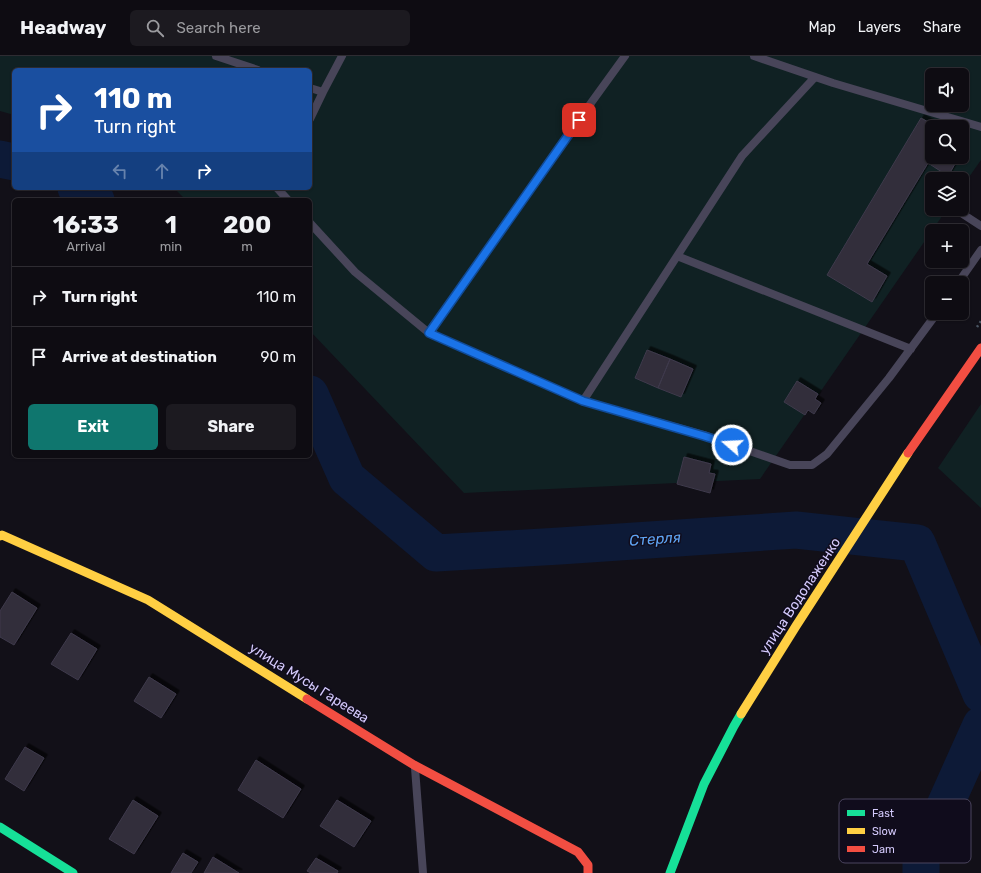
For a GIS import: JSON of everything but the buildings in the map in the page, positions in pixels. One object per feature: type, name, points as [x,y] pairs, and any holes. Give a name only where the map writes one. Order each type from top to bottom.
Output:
[{"type":"street","name":"улица Водолаженко","points":[[670,873],[708,777],[734,726],[796,626],[919,437],[981,348]]},
{"type":"street","name":"улица Мусы Гареева","points":[[0,536],[2,535],[148,600],[414,765],[578,852],[588,865],[588,873]]},
{"type":"street","points":[[0,827],[73,873]]},
{"type":"lane","points":[[216,56],[252,68]]},
{"type":"lane","points":[[312,114],[342,56]]},
{"type":"lane","points":[[429,333],[625,56]]},
{"type":"lane","points":[[754,56],[815,77],[981,127]]},
{"type":"lane","points":[[583,401],[742,156],[815,77]]},
{"type":"lane","points":[[312,89],[323,92]]},
{"type":"lane","points":[[279,190],[286,198]]},
{"type":"lane","points":[[966,216],[981,226]]},
{"type":"lane","points":[[312,225],[356,272],[429,333],[583,401],[704,436],[790,465],[812,465],[827,454],[890,378],[932,320]]},
{"type":"lane","points":[[963,276],[981,250]]},
{"type":"lane","points":[[677,256],[911,349]]},
{"type":"lane","points":[[414,765],[423,873]]},
{"type":"shaded area","points":[[0,56],[981,56],[981,160],[969,177],[969,172],[925,172],[925,216],[942,216],[937,224],[925,224],[925,241],[760,479],[464,493],[312,333],[312,198],[184,198],[176,190],[312,190],[312,68],[12,68],[12,114],[0,111]]},
{"type":"shaded area","points":[[981,404],[981,508],[938,468]]},
{"type":"waterway","name":"Стерля","points":[[0,159],[12,162]]},
{"type":"waterway","name":"Стерля","points":[[79,190],[93,198]]},
{"type":"waterway","name":"Стерля","points":[[312,399],[347,478],[436,553],[796,530],[917,543],[981,694]]},
{"type":"waterway","name":"Стерля","points":[[948,799],[981,725]]},
{"type":"waterway","name":"Стерля","points":[[921,863],[921,873]]},
{"type":"traffic: fast","points":[[670,873],[704,784],[741,714]]},
{"type":"traffic: fast","points":[[0,827],[73,873]]},
{"type":"traffic: slow","points":[[741,714],[908,453]]},
{"type":"traffic: slow","points":[[0,536],[2,535],[148,600],[307,699]]},
{"type":"traffic: jam","points":[[908,453],[981,348]]},
{"type":"traffic: jam","points":[[307,699],[414,765],[578,852],[588,865],[588,873]]},
{"type":"route","points":[[579,120],[429,333],[583,401],[732,445]]}]
